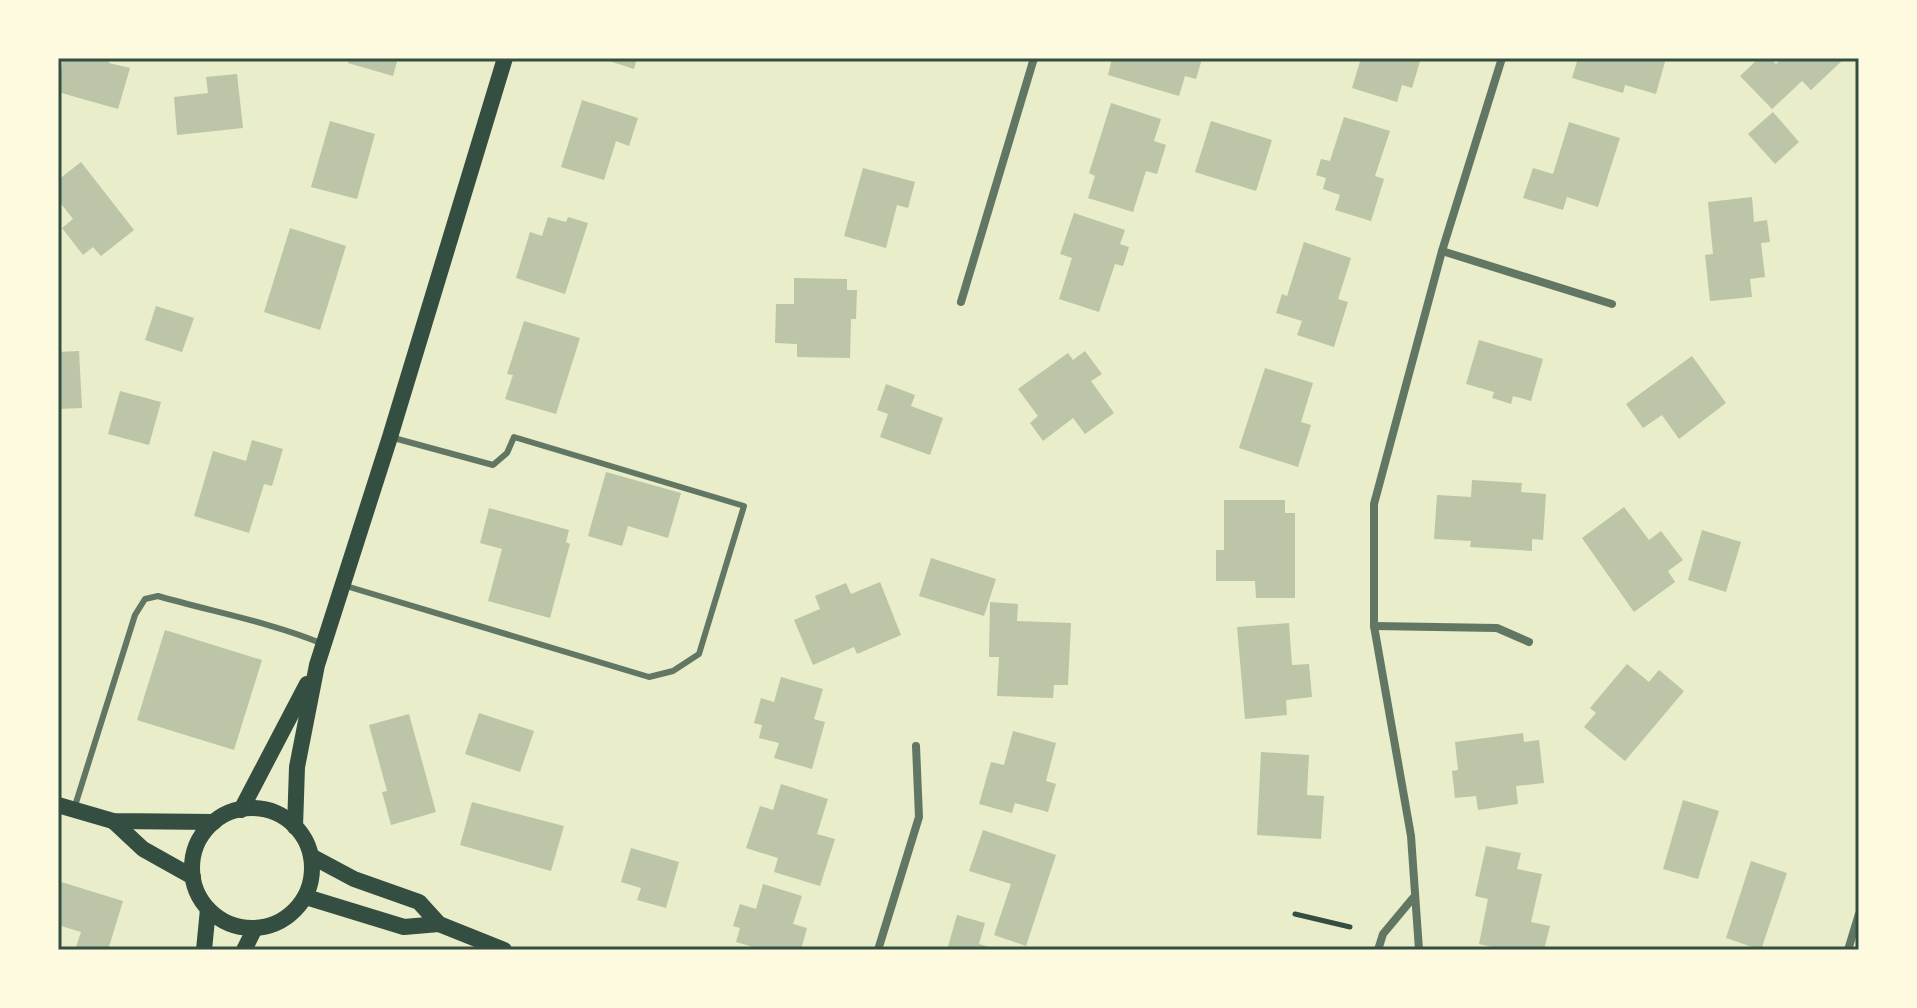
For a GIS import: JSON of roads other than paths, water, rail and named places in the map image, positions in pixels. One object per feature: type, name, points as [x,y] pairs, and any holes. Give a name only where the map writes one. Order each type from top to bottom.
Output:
[{"type":"main road","points":[[295,827],[297,767],[317,665],[505,58]]},
{"type":"main road","points":[[241,810],[317,665]]},
{"type":"main road","points":[[66,807],[113,821],[214,822],[241,810],[271,812],[295,827],[311,856],[312,873],[306,897],[287,917],[255,928],[229,924],[208,909],[193,877],[196,847],[214,822]]},
{"type":"main road","points":[[113,821],[143,849],[193,877]]},
{"type":"main road","points":[[311,856],[354,879],[419,902],[439,924],[504,950]]},
{"type":"main road","points":[[306,897],[404,927],[439,924]]},
{"type":"main road","points":[[204,950],[208,909]]},
{"type":"main road","points":[[244,950],[255,928]]},
{"type":"street","points":[[961,302],[1034,58]]},
{"type":"street","points":[[1419,950],[1421,943],[1413,898],[1411,836],[1374,626],[1374,504],[1442,251],[1502,58]]},
{"type":"street","points":[[1442,251],[1612,304]]},
{"type":"street","points":[[1374,626],[1497,628],[1529,642]]},
{"type":"street","points":[[878,950],[919,817],[916,746]]},
{"type":"street","points":[[1378,950],[1383,934],[1413,898]]},
{"type":"street","points":[[1848,950],[1859,914]]},
{"type":"lane","points":[[343,585],[649,677],[673,671],[699,654],[744,506],[514,437],[507,453],[493,465],[390,437]]},
{"type":"lane","points":[[66,807],[135,615],[145,599],[158,596],[238,619],[279,626],[323,644]]}]
